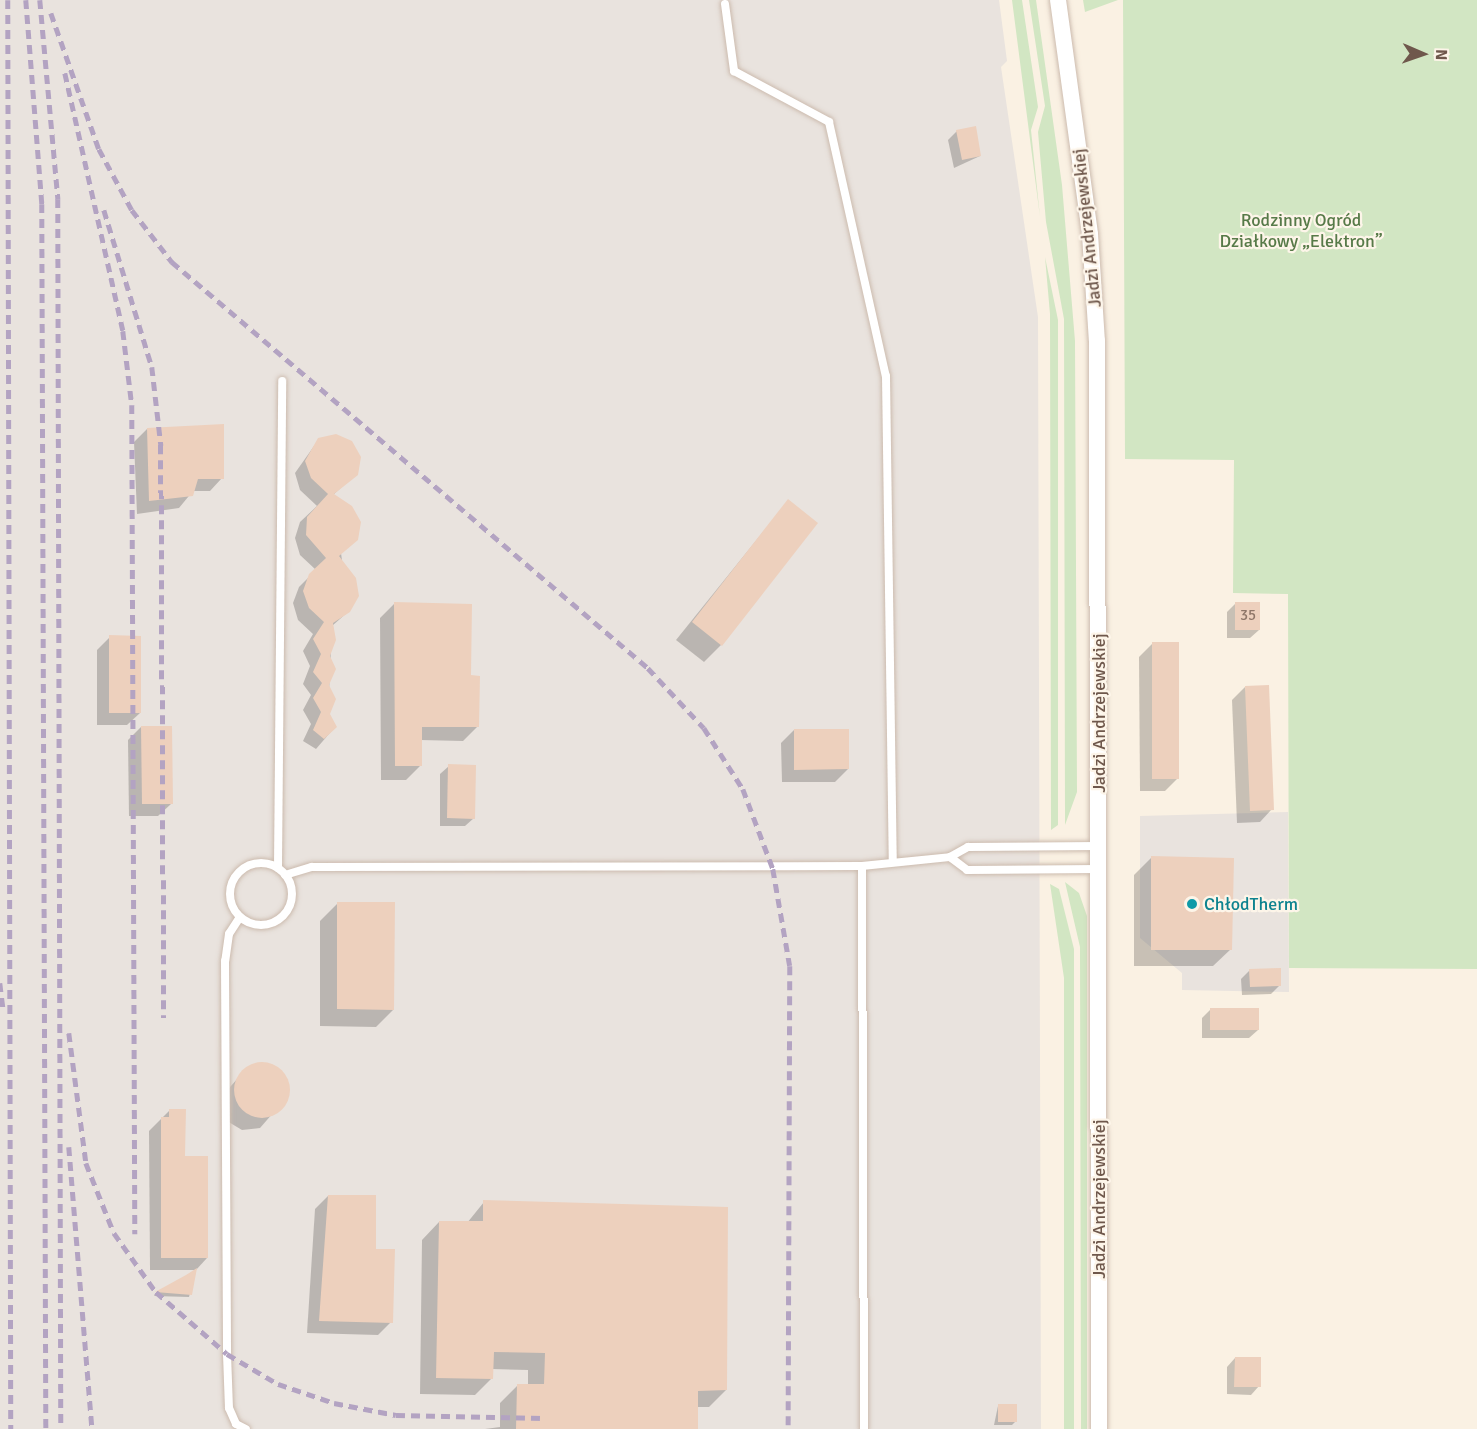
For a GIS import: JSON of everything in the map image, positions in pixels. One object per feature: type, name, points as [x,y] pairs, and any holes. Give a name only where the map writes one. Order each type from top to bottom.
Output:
[{"type":"street","name":"Jadzi Andrzejewskiej","points":[[1058,0],[1096,319],[1099,1429]]},
{"type":"lane","points":[[725,4],[734,71],[829,122],[886,376],[893,861]]},
{"type":"lane","points":[[278,868],[282,381]]},
{"type":"lane","points":[[285,875],[312,867],[862,866],[893,861],[950,857],[968,847],[1099,846]]},
{"type":"lane","points":[[950,857],[967,870],[1099,869]]},
{"type":"lane","points":[[258,863],[278,868],[285,875],[292,894],[285,914],[268,925],[240,917],[230,889],[240,871],[258,863]]},
{"type":"lane","points":[[862,866],[864,1429]]},
{"type":"lane","points":[[240,917],[229,933],[225,961],[227,1354],[229,1408],[233,1427],[246,1429]]},
{"type":"shaded area","points":[[0,0],[999,0],[1007,61],[1001,67],[1038,317],[1041,1429],[0,1429]]},
{"type":"shaded area","points":[[1288,812],[1289,992],[1182,990],[1182,973],[1140,938],[1140,816]]},
{"type":"green space","points":[[1012,0],[1022,0],[1038,107],[1031,130],[1040,217]]},
{"type":"green space","points":[[1029,0],[1036,0],[1062,185],[1075,341],[1077,792],[1065,825],[1064,319],[1046,222],[1038,132],[1045,106]]},
{"type":"green space","points":[[1083,0],[1118,0],[1085,12]]},
{"type":"green space","name":"Rodzinny Ogród Działkowy „Elektron”","points":[[1123,0],[1477,0],[1477,969],[1289,968],[1288,594],[1233,593],[1234,460],[1125,459]]},
{"type":"green space","points":[[1045,257],[1058,320],[1058,825],[1051,830],[1050,314]]},
{"type":"green space","points":[[1065,882],[1079,893],[1087,916],[1087,1429],[1081,1429],[1080,947]]},
{"type":"green space","points":[[1050,884],[1059,889],[1074,949],[1074,1429],[1064,1429],[1064,978]]},
{"type":"building","points":[[976,126],[981,156],[962,160],[956,130]]},
{"type":"building","points":[[224,424],[224,479],[198,479],[193,496],[149,501],[147,428]]},
{"type":"building","points":[[336,434],[352,441],[361,457],[358,475],[334,494],[352,506],[361,522],[358,540],[339,556],[356,578],[359,596],[350,612],[333,623],[336,640],[330,656],[336,669],[329,685],[336,699],[330,714],[337,727],[324,739],[313,730],[321,712],[313,698],[322,683],[313,672],[321,654],[313,639],[324,622],[309,608],[303,591],[309,574],[326,558],[306,535],[307,517],[328,494],[311,478],[305,461],[318,438]]},
{"type":"building","points":[[788,499],[818,523],[722,646],[692,622]]},
{"type":"building","points":[[394,602],[472,604],[471,675],[480,676],[479,727],[422,727],[422,766],[395,766]]},
{"type":"building","points":[[1235,602],[1260,602],[1260,630],[1235,630]]},
{"type":"building","points":[[109,635],[141,636],[141,713],[109,713]]},
{"type":"building","points":[[1152,642],[1179,642],[1179,779],[1152,779]]},
{"type":"building","points":[[1269,685],[1274,810],[1250,811],[1245,686]]},
{"type":"building","points":[[141,726],[172,726],[173,804],[142,804]]},
{"type":"building","points":[[794,729],[849,729],[849,769],[794,770]]},
{"type":"building","points":[[448,764],[476,765],[475,819],[447,818]]},
{"type":"building","name":"ChłodTherm","points":[[1151,856],[1234,858],[1232,950],[1151,950]]},
{"type":"building","points":[[337,902],[395,902],[394,1010],[337,1009]]},
{"type":"building","points":[[1281,968],[1281,986],[1250,987],[1249,969]]},
{"type":"building","points":[[1210,1008],[1259,1008],[1259,1030],[1210,1030]]},
{"type":"building","points":[[257,1062],[267,1062],[282,1070],[288,1079],[290,1090],[288,1101],[282,1110],[267,1118],[257,1118],[246,1113],[239,1106],[234,1095],[234,1085],[239,1074],[246,1067]]},
{"type":"building","points":[[169,1109],[186,1109],[185,1156],[208,1156],[208,1258],[161,1258],[161,1117],[169,1117]]},
{"type":"building","points":[[328,1195],[376,1195],[376,1249],[395,1249],[393,1323],[319,1321]]},
{"type":"building","points":[[483,1200],[728,1207],[727,1390],[698,1391],[698,1429],[516,1429],[517,1384],[544,1384],[545,1353],[494,1352],[493,1379],[436,1378],[439,1221],[483,1221]]},
{"type":"building","points":[[197,1268],[192,1295],[155,1292],[186,1275]]},
{"type":"building","points":[[1235,1357],[1261,1357],[1261,1387],[1234,1387]]},
{"type":"building","points":[[998,1404],[1017,1404],[1017,1422],[998,1422]]},
{"type":"railway","points":[[8,0],[11,1429]]},
{"type":"railway","points":[[26,0],[42,204],[46,1429]]},
{"type":"railway","points":[[40,0],[58,199],[61,1429]]},
{"type":"railway","points":[[51,13],[99,149],[132,210],[172,262],[648,668],[704,728],[743,789],[773,869],[790,966],[788,1429]]},
{"type":"railway","points":[[65,73],[123,331],[132,405],[135,1234]]},
{"type":"railway","points":[[104,210],[152,367],[161,445],[164,1018]]},
{"type":"railway","points":[[0,983],[3,1009]]},
{"type":"railway","points":[[69,1033],[86,1163],[114,1233],[156,1292],[227,1354],[278,1384],[334,1403],[396,1415],[544,1418]]},
{"type":"railway","points":[[69,1147],[92,1429]]},
{"type":"place","name":"ChłodTherm","points":[[1192,904]]}]
